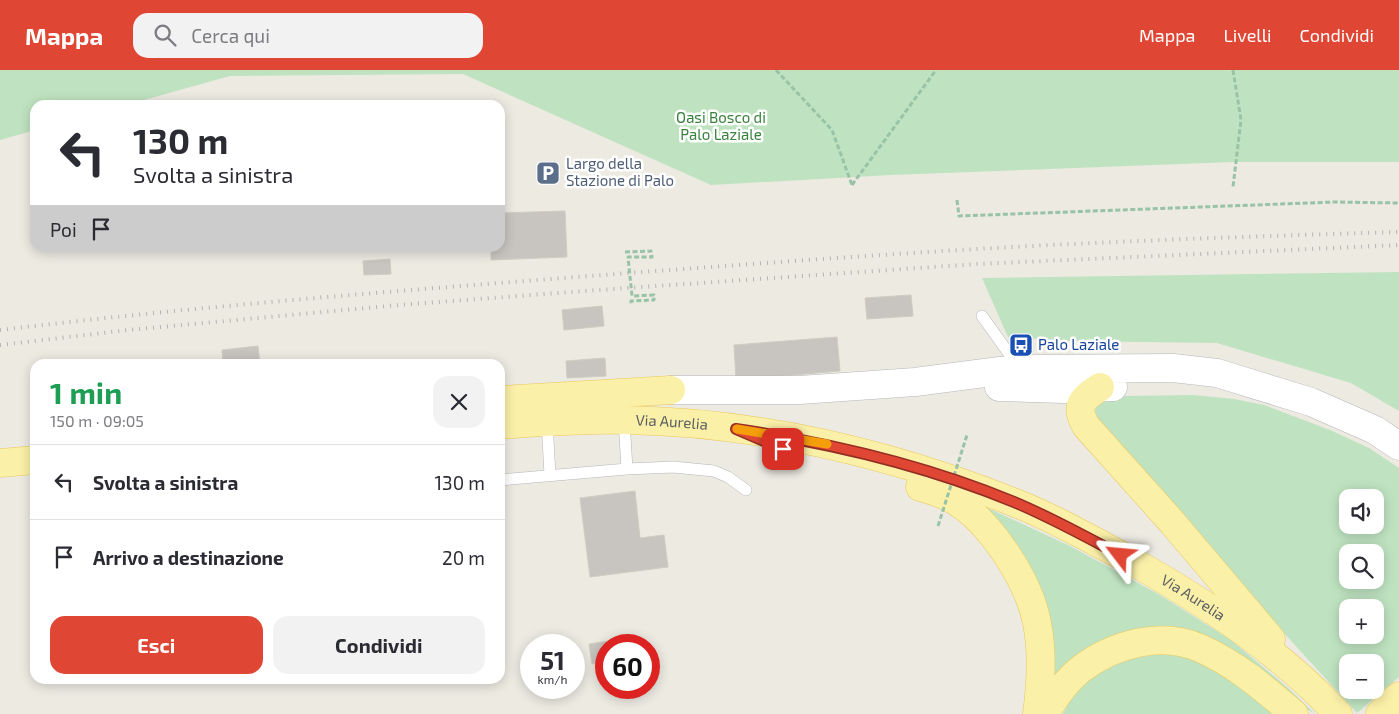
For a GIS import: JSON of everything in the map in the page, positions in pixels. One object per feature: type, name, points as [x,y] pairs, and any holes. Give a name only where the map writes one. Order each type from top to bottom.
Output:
[{"type":"main road","points":[[1100,387],[1082,401],[1080,409],[1086,426],[1225,584],[1299,676]]},
{"type":"main road","points":[[505,400],[671,390]]},
{"type":"main road","name":"Via Aurelia","points":[[505,425],[624,420],[659,421],[736,429],[808,440],[898,462],[1015,502],[1091,540],[1168,582],[1240,628],[1299,676],[1338,714]]},
{"type":"main road","points":[[736,429],[768,444],[801,455],[925,488],[952,500],[974,516],[992,535],[1010,560],[1033,607],[1041,652],[1041,680],[1037,714]]},
{"type":"main road","points":[[0,464],[30,461]]},
{"type":"main road","points":[[1045,714],[1072,677],[1093,661],[1119,648],[1145,641],[1158,640],[1169,640],[1198,647],[1233,665],[1294,714]]},
{"type":"street","points":[[1025,379],[1172,368],[1217,373],[1272,389],[1338,413],[1375,430],[1399,446]]},
{"type":"street","points":[[671,390],[800,390],[915,382],[965,374],[1100,387],[1144,385],[1272,389]]},
{"type":"lane","points":[[982,316],[1017,362],[1025,379]]},
{"type":"lane","points":[[624,420],[627,469]]},
{"type":"lane","points":[[547,422],[550,475]]},
{"type":"lane","points":[[505,480],[673,467],[714,471],[728,477],[746,490]]},
{"type":"path","points":[[776,70],[832,130],[852,185],[936,70]]},
{"type":"path","points":[[1233,70],[1241,120],[1233,187]]},
{"type":"path","points":[[957,200],[959,216],[1335,202],[1399,204]]},
{"type":"path","points":[[625,252],[651,251],[652,257],[628,257],[632,296],[654,295],[654,300],[630,302],[631,305]]},
{"type":"path","points":[[938,526],[967,435]]},
{"type":"green space","name":"Oasi Bosco di Palo Laziale","points":[[0,70],[1399,70],[1399,162],[1233,162],[891,175],[711,185],[463,74],[230,76],[144,100],[30,100],[30,131],[0,140]]},
{"type":"green space","points":[[1399,272],[1399,411],[1351,383],[1217,343],[1066,341],[1008,337],[982,278]]},
{"type":"green space","points":[[1193,395],[1234,399],[1264,405],[1330,430],[1369,448],[1399,468],[1399,677],[1384,690],[1384,654],[1339,654],[1339,693],[1101,433],[1095,417],[1097,405],[1100,401],[1124,396]]},
{"type":"green space","points":[[981,505],[1070,546],[1160,595],[1231,640],[1288,688],[1315,714],[1186,637],[1050,684]]},
{"type":"green space","points":[[1163,654],[1182,655],[1217,669],[1277,714],[1063,714],[1081,688],[1104,670],[1132,659]]},
{"type":"green space","points":[[1344,699],[1373,699],[1357,713]]},
{"type":"building","points":[[565,211],[567,257],[491,260],[491,252],[505,252],[505,213]]},
{"type":"building","points":[[390,259],[391,274],[364,275],[363,261]]},
{"type":"building","points":[[911,295],[913,316],[867,319],[865,298]]},
{"type":"building","points":[[602,306],[604,326],[564,330],[562,310]]},
{"type":"building","points":[[837,337],[840,371],[736,380],[734,345]]},
{"type":"building","points":[[258,346],[259,359],[223,359],[222,350]]},
{"type":"building","points":[[605,358],[606,376],[567,378],[566,361]]},
{"type":"building","points":[[635,491],[640,538],[664,535],[668,567],[590,577],[580,498]]},
{"type":"building","points":[[595,643],[595,664],[592,664],[589,644]]},
{"type":"railway","points":[[0,330],[287,300],[826,259],[1082,244],[1399,232]]},
{"type":"railway","points":[[0,345],[128,330],[399,305],[584,291],[977,264],[1399,245]]},
{"type":"slow traffic","points":[[737,429],[827,444]]},
{"type":"place","name":"Largo della Stazione di Palo","points":[[548,173]]},
{"type":"place","name":"Palo Laziale","points":[[1021,345]]},
{"type":"route","points":[[783,449],[736,429],[835,446],[898,462],[953,480],[1015,502],[1120,555]]}]
